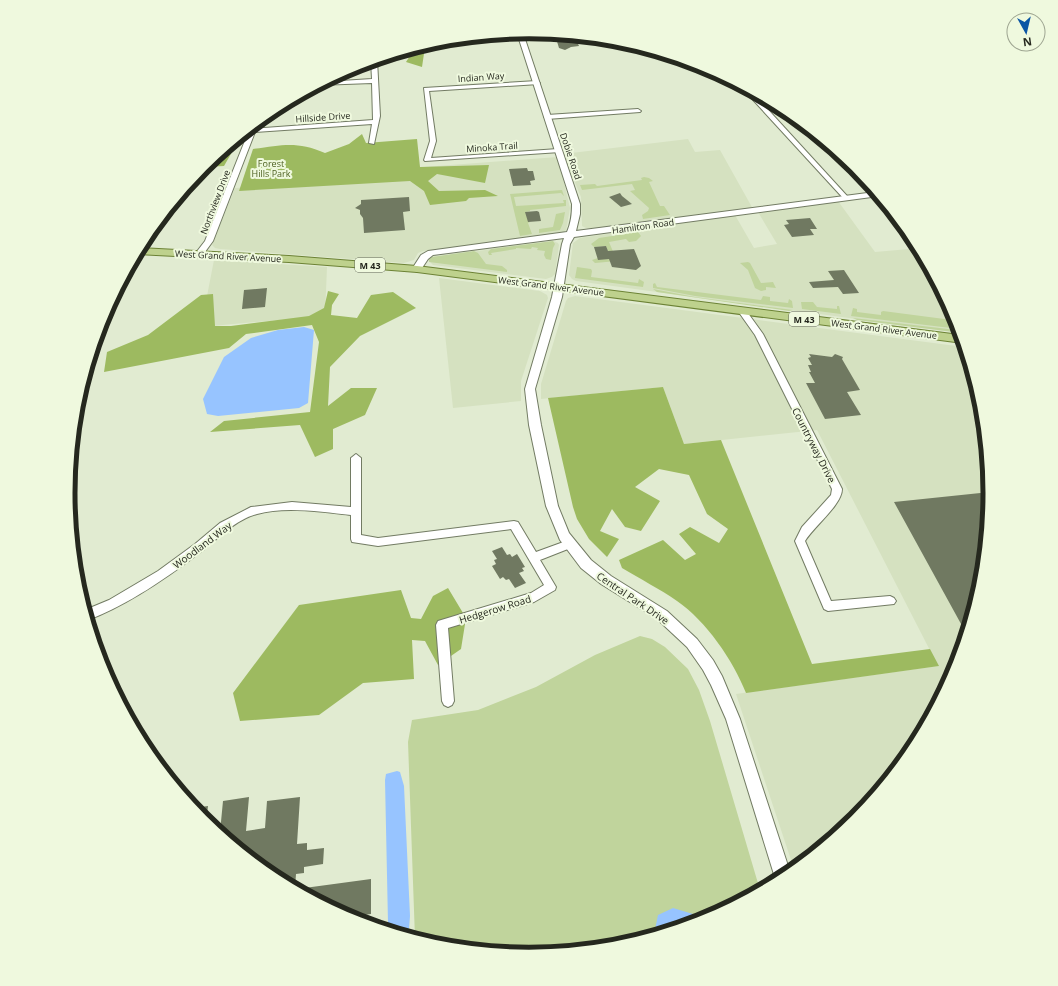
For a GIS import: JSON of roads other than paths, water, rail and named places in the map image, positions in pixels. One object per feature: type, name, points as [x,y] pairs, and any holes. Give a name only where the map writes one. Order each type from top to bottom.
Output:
[{"type":"main road","name":"West Grand River Avenue","points":[[145,252],[311,260],[417,269],[956,338]]},
{"type":"street","name":"Dobie Road","points":[[522,39],[576,204],[576,214],[566,244],[559,287]]},
{"type":"street","points":[[372,143],[376,122],[374,66]]},
{"type":"street","points":[[334,83],[375,81]]},
{"type":"street","name":"Indian Way","points":[[427,160],[433,141],[426,89],[536,83]]},
{"type":"street","points":[[756,100],[846,198]]},
{"type":"street","points":[[547,117],[638,112]]},
{"type":"street","name":"Hillside Drive","points":[[257,130],[376,122]]},
{"type":"street","name":"Northview Drive","points":[[199,254],[209,241],[246,139]]},
{"type":"street","name":"Minoka Trail","points":[[427,160],[558,151]]},
{"type":"street","name":"Hamilton Road","points":[[417,269],[424,257],[431,253],[871,195]]},
{"type":"street","name":"Central Park Drive","points":[[559,287],[533,376],[530,393],[552,506],[557,521],[569,544],[586,564],[606,580],[662,615],[692,643],[708,665],[717,681],[733,720],[781,870]]},
{"type":"street","name":"Countryway Drive","points":[[742,311],[759,334],[837,489],[838,494],[806,530],[800,541],[828,606],[890,601]]},
{"type":"street","points":[[355,511],[356,458]]},
{"type":"street","name":"Woodland Way","points":[[91,613],[113,603],[162,574],[199,547],[224,526],[255,510],[292,506],[355,511]]},
{"type":"street","name":"Hedgerow Road","points":[[355,511],[356,538],[378,542],[514,526],[551,587],[534,597],[442,625],[448,701]]},
{"type":"street","points":[[533,558],[569,544]]},
{"type":"water","points":[[304,327],[314,330],[308,403],[299,408],[218,416],[207,414],[203,399],[224,357],[251,338],[278,330]]},
{"type":"water","points":[[397,771],[400,772],[404,786],[410,916],[409,929],[407,931],[387,924],[386,774]]},
{"type":"water","points":[[673,908],[695,915],[655,929],[658,915]]},
{"type":"park label","name":"Forest Hills Park","points":[[271,168]]}]
